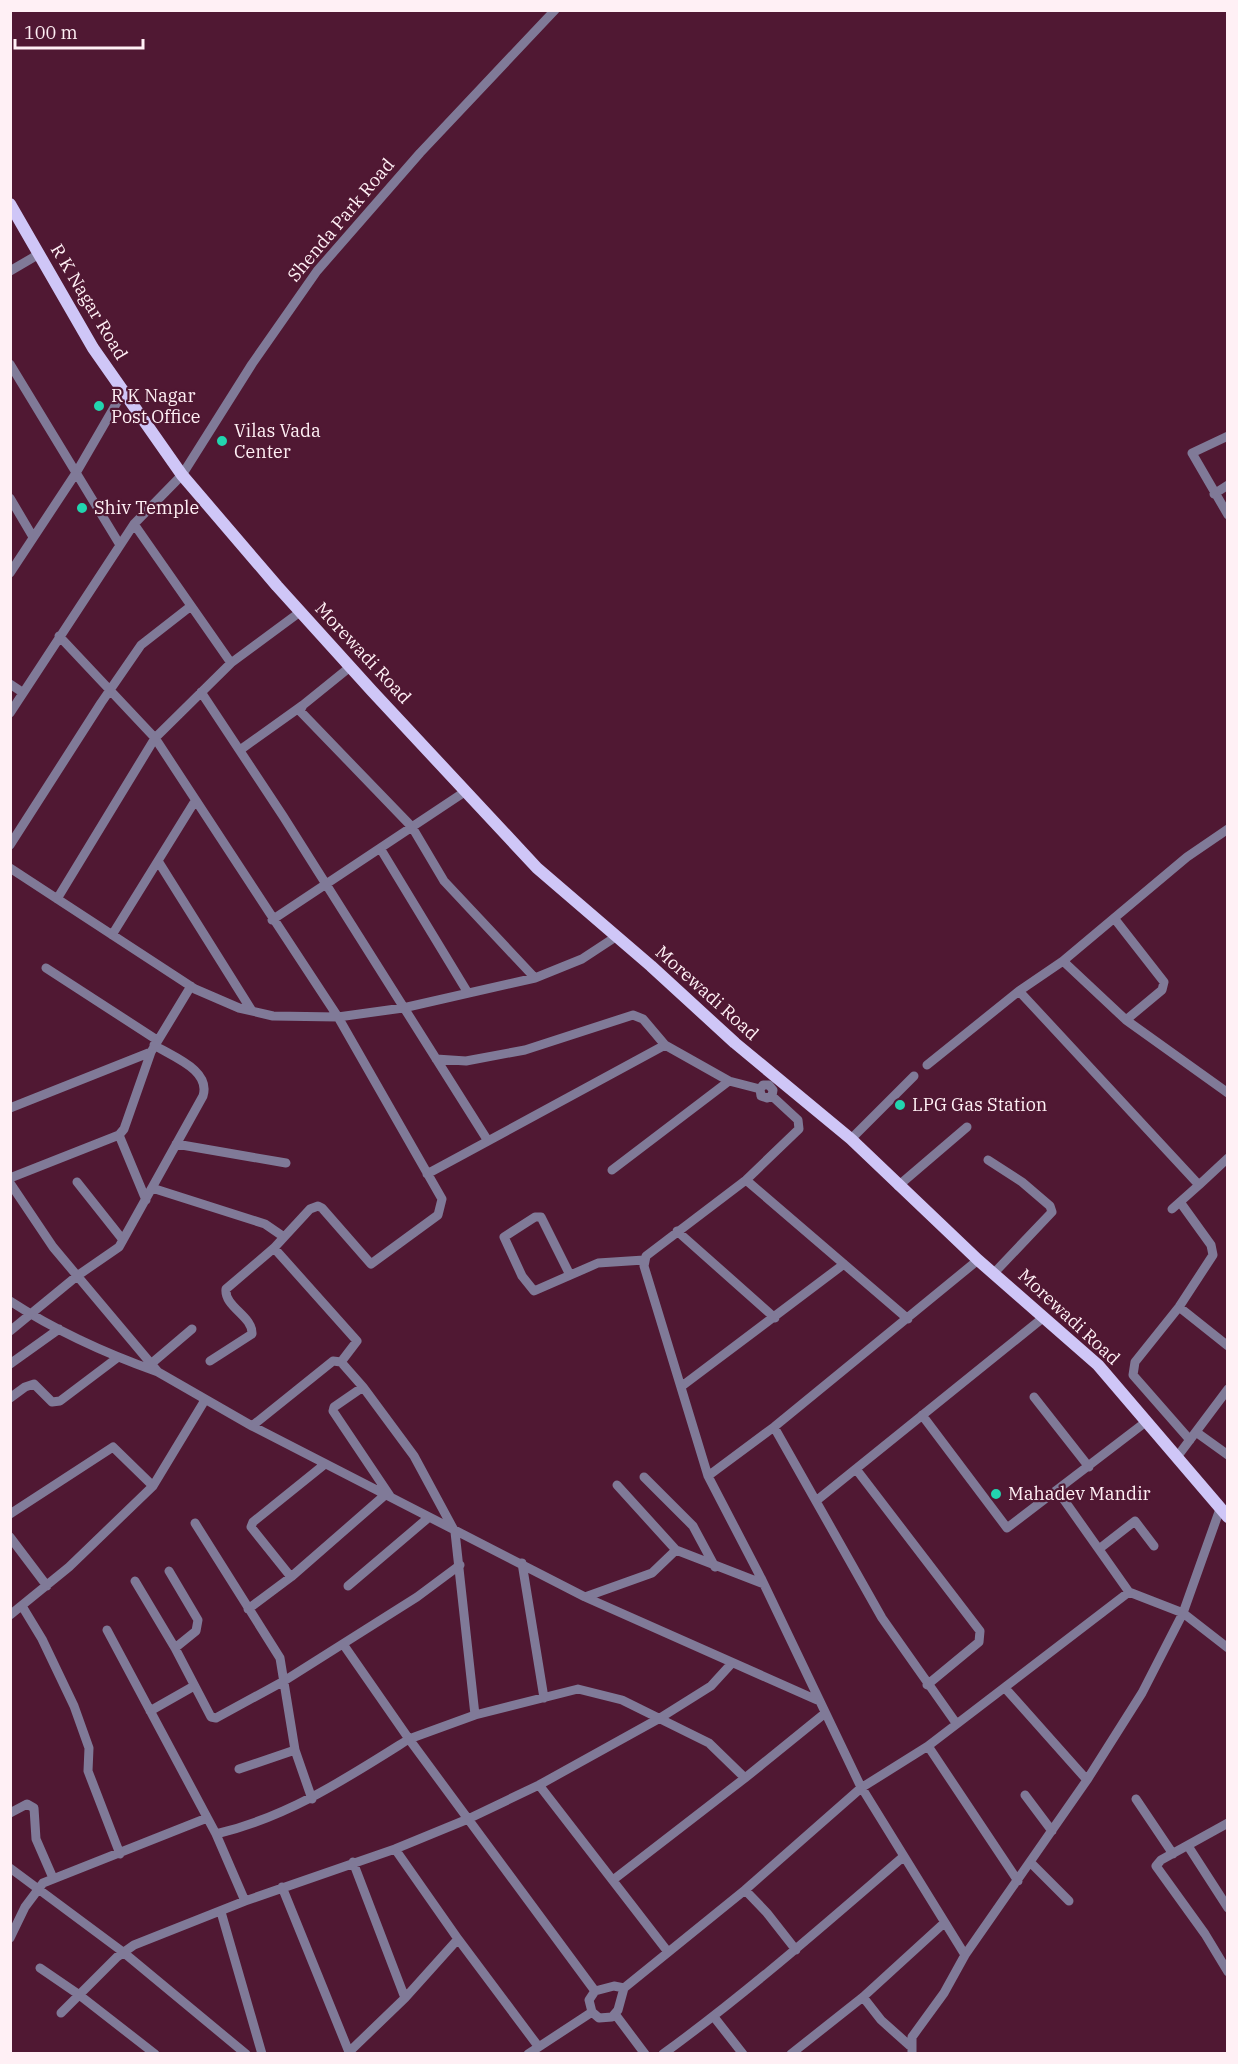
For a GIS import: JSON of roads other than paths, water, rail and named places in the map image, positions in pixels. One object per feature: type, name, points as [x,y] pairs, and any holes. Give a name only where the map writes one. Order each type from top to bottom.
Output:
[{"type":"main road","name":"R K Nagar Road","points":[[10,204],[93,348],[182,475]]},
{"type":"main road","name":"Morewadi Road","points":[[182,475],[300,612],[537,868],[699,1010],[772,1081],[851,1139],[978,1260],[1098,1365],[1224,1513]]},
{"type":"street","name":"Shenda Park Road","points":[[10,713],[134,524],[182,475],[252,364],[317,271],[420,153],[555,10]]},
{"type":"street","points":[[10,272],[39,254]]},
{"type":"street","points":[[10,364],[120,545]]},
{"type":"street","points":[[10,573],[76,473],[123,392]]},
{"type":"street","points":[[1227,436],[1192,453],[1227,515]]},
{"type":"street","points":[[1214,494],[1227,485]]},
{"type":"street","points":[[10,498],[33,537]]},
{"type":"street","points":[[134,524],[231,663]]},
{"type":"street","points":[[10,845],[141,645],[191,606]]},
{"type":"street","points":[[57,899],[155,738],[231,663],[300,612]]},
{"type":"street","points":[[59,636],[155,738],[272,920],[338,1017],[442,1199],[438,1215],[374,1263],[368,1261],[318,1206],[310,1209],[273,1248],[226,1289],[227,1297],[249,1323],[252,1334],[210,1361]]},
{"type":"street","points":[[240,750],[303,705],[350,667]]},
{"type":"street","points":[[10,684],[22,692]]},
{"type":"street","points":[[201,692],[326,884],[402,1008],[488,1141]]},
{"type":"street","points":[[303,705],[300,711],[306,719],[412,827],[444,881],[535,978]]},
{"type":"street","points":[[272,920],[466,790]]},
{"type":"street","points":[[112,935],[195,801]]},
{"type":"street","points":[[927,1065],[1019,991],[1063,961],[1187,857],[1227,830]]},
{"type":"street","points":[[380,848],[468,993]]},
{"type":"street","points":[[158,861],[252,1011]]},
{"type":"street","points":[[10,868],[191,986],[252,1011],[273,1016],[338,1017],[402,1008],[535,978],[582,959],[617,936]]},
{"type":"street","points":[[1114,918],[1164,982],[1162,990],[1126,1020]]},
{"type":"street","points":[[1063,961],[1126,1020],[1227,1093]]},
{"type":"street","points":[[10,1331],[77,1276],[112,1253],[123,1240],[203,1096],[205,1082],[200,1074],[154,1046],[46,968]]},
{"type":"street","points":[[10,1178],[119,1135],[124,1130],[154,1046],[191,986]]},
{"type":"street","points":[[1019,991],[1199,1185]]},
{"type":"street","points":[[436,1059],[466,1061],[525,1050],[633,1015],[643,1019],[665,1045],[677,1052],[729,1081],[760,1089]]},
{"type":"street","points":[[427,1174],[665,1045]]},
{"type":"street","points":[[10,1108],[154,1046]]},
{"type":"street","points":[[851,1139],[914,1076]]},
{"type":"street","points":[[612,1170],[729,1081]]},
{"type":"street","points":[[760,1089],[772,1081],[772,1096]]},
{"type":"street","points":[[760,1089],[764,1098],[772,1096]]},
{"type":"street","points":[[570,1275],[541,1217],[535,1217],[504,1237],[522,1276],[534,1291],[598,1263],[644,1260],[677,1231],[746,1180],[801,1125],[772,1096]]},
{"type":"street","points":[[898,1186],[967,1127]]},
{"type":"street","points":[[119,1135],[146,1200]]},
{"type":"street","points":[[176,1144],[286,1163]]},
{"type":"street","points":[[1172,1209],[1227,1158]]},
{"type":"street","points":[[988,1160],[1022,1182],[1050,1206],[1052,1212],[994,1273]]},
{"type":"street","points":[[746,1180],[909,1319]]},
{"type":"street","points":[[77,1182],[123,1240]]},
{"type":"street","points":[[10,1183],[53,1247],[158,1372]]},
{"type":"street","points":[[152,1188],[265,1224],[284,1237]]},
{"type":"street","points":[[1180,1202],[1213,1251],[1179,1307],[1135,1362],[1132,1369],[1133,1375],[1163,1412],[1193,1436],[1227,1455]]},
{"type":"street","points":[[677,1231],[775,1318]]},
{"type":"street","points":[[273,1248],[357,1341],[341,1362]]},
{"type":"street","points":[[644,1260],[708,1476],[764,1584],[817,1700],[861,1788],[965,1955]]},
{"type":"street","points":[[708,1476],[774,1427],[909,1319],[978,1260]]},
{"type":"street","points":[[681,1386],[775,1318],[844,1264]]},
{"type":"street","points":[[10,1301],[30,1314],[117,1358],[158,1372],[252,1426],[585,1597],[817,1700]]},
{"type":"street","points":[[1179,1307],[1227,1346]]},
{"type":"street","points":[[816,1501],[1044,1317]]},
{"type":"street","points":[[10,1364],[59,1329]]},
{"type":"street","points":[[152,1363],[192,1329]]},
{"type":"street","points":[[10,1398],[25,1387],[34,1384],[52,1402],[60,1401],[117,1358]]},
{"type":"street","points":[[252,1426],[333,1361],[341,1362],[363,1387],[414,1456],[455,1532],[475,1714]]},
{"type":"street","points":[[363,1387],[334,1407],[333,1411],[389,1497]]},
{"type":"street","points":[[1177,1457],[1227,1389]]},
{"type":"street","points":[[1034,1397],[1089,1467]]},
{"type":"street","points":[[10,1615],[47,1586],[153,1486],[205,1400]]},
{"type":"street","points":[[922,1415],[1007,1528],[1147,1421]]},
{"type":"street","points":[[774,1427],[882,1618],[927,1685],[956,1723]]},
{"type":"street","points":[[10,1514],[113,1447],[153,1486]]},
{"type":"street","points":[[291,1577],[251,1527],[253,1522],[325,1464]]},
{"type":"street","points":[[856,1469],[980,1631],[979,1642],[927,1685]]},
{"type":"street","points":[[644,1477],[693,1526],[715,1567]]},
{"type":"street","points":[[618,1485],[676,1550],[715,1567],[764,1584]]},
{"type":"street","points":[[1058,1490],[1129,1592],[1183,1612],[1227,1648]]},
{"type":"street","points":[[248,1609],[389,1497]]},
{"type":"street","points":[[911,2050],[912,2037],[944,1993],[965,1955],[1031,1863],[1142,1693],[1183,1612],[1224,1513]]},
{"type":"street","points":[[348,1586],[428,1518]]},
{"type":"street","points":[[1099,1549],[1135,1521],[1154,1546]]},
{"type":"street","points":[[195,1523],[280,1658],[295,1750],[312,1799]]},
{"type":"street","points":[[10,1537],[47,1586]]},
{"type":"street","points":[[585,1597],[652,1574],[676,1550]]},
{"type":"street","points":[[522,1563],[544,1698]]},
{"type":"street","points":[[135,1581],[175,1648],[211,1717],[216,1719],[284,1682],[417,1597],[460,1565]]},
{"type":"street","points":[[169,1572],[198,1620],[196,1631],[175,1648]]},
{"type":"street","points":[[615,2014],[624,1988],[746,1890],[861,1788],[928,1746],[1129,1592]]},
{"type":"street","points":[[22,1606],[42,1639],[74,1706],[89,1748],[88,1771],[120,1854]]},
{"type":"street","points":[[107,1630],[216,1834],[245,1901]]},
{"type":"street","points":[[343,1644],[409,1739],[595,1991]]},
{"type":"street","points":[[61,2013],[123,1952],[145,1940],[282,1887],[394,1849],[468,1819],[539,1785],[660,1718],[711,1686],[732,1664]]},
{"type":"street","points":[[150,1711],[194,1686]]},
{"type":"street","points":[[1005,1688],[1087,1780]]},
{"type":"street","points":[[216,1834],[286,1812],[312,1799],[409,1739],[475,1714],[578,1689],[622,1700],[709,1743],[745,1778]]},
{"type":"street","points":[[613,1881],[824,1714]]},
{"type":"street","points":[[928,1746],[1018,1881]]},
{"type":"street","points":[[239,1769],[295,1750]]},
{"type":"street","points":[[539,1785],[668,1952]]},
{"type":"street","points":[[1025,1795],[1052,1831]]},
{"type":"street","points":[[1136,1799],[1173,1854]]},
{"type":"street","points":[[10,1813],[27,1804],[34,1808],[36,1839],[53,1878]]},
{"type":"street","points":[[10,1938],[38,1886],[53,1878],[120,1854],[207,1818]]},
{"type":"street","points":[[1227,1822],[1161,1860],[1156,1866],[1204,1934],[1227,1972]]},
{"type":"street","points":[[1188,1846],[1227,1908]]},
{"type":"street","points":[[394,1849],[538,2046]]},
{"type":"street","points":[[663,2054],[714,2017],[903,1857]]},
{"type":"street","points":[[353,1862],[405,1998]]},
{"type":"street","points":[[1031,1863],[1068,1901]]},
{"type":"street","points":[[10,1868],[38,1886],[123,1952],[246,2054]]},
{"type":"street","points":[[282,1887],[348,2053],[405,1998],[458,1939]]},
{"type":"street","points":[[746,1890],[795,1950]]},
{"type":"street","points":[[221,1912],[262,2054]]},
{"type":"street","points":[[792,2054],[863,1997],[944,1923]]},
{"type":"street","points":[[40,1968],[78,1994],[155,2054]]},
{"type":"street","points":[[615,2014],[604,2018],[592,2012],[589,2000],[595,1991],[609,1986],[624,1988]]},
{"type":"street","points":[[863,1997],[881,2020],[911,2050]]},
{"type":"street","points":[[528,2054],[592,2012]]},
{"type":"street","points":[[615,2014],[645,2054]]},
{"type":"street","points":[[714,2017],[742,2054]]},
{"type":"place","name":"R K Nagar Post Office","points":[[99,406]]},
{"type":"place","name":"Vilas Vada Center","points":[[222,441]]},
{"type":"place","name":"Shiv Temple","points":[[82,508]]},
{"type":"place","name":"LPG Gas Station","points":[[900,1105]]},
{"type":"place","name":"Mahadev Mandir","points":[[996,1494]]}]
